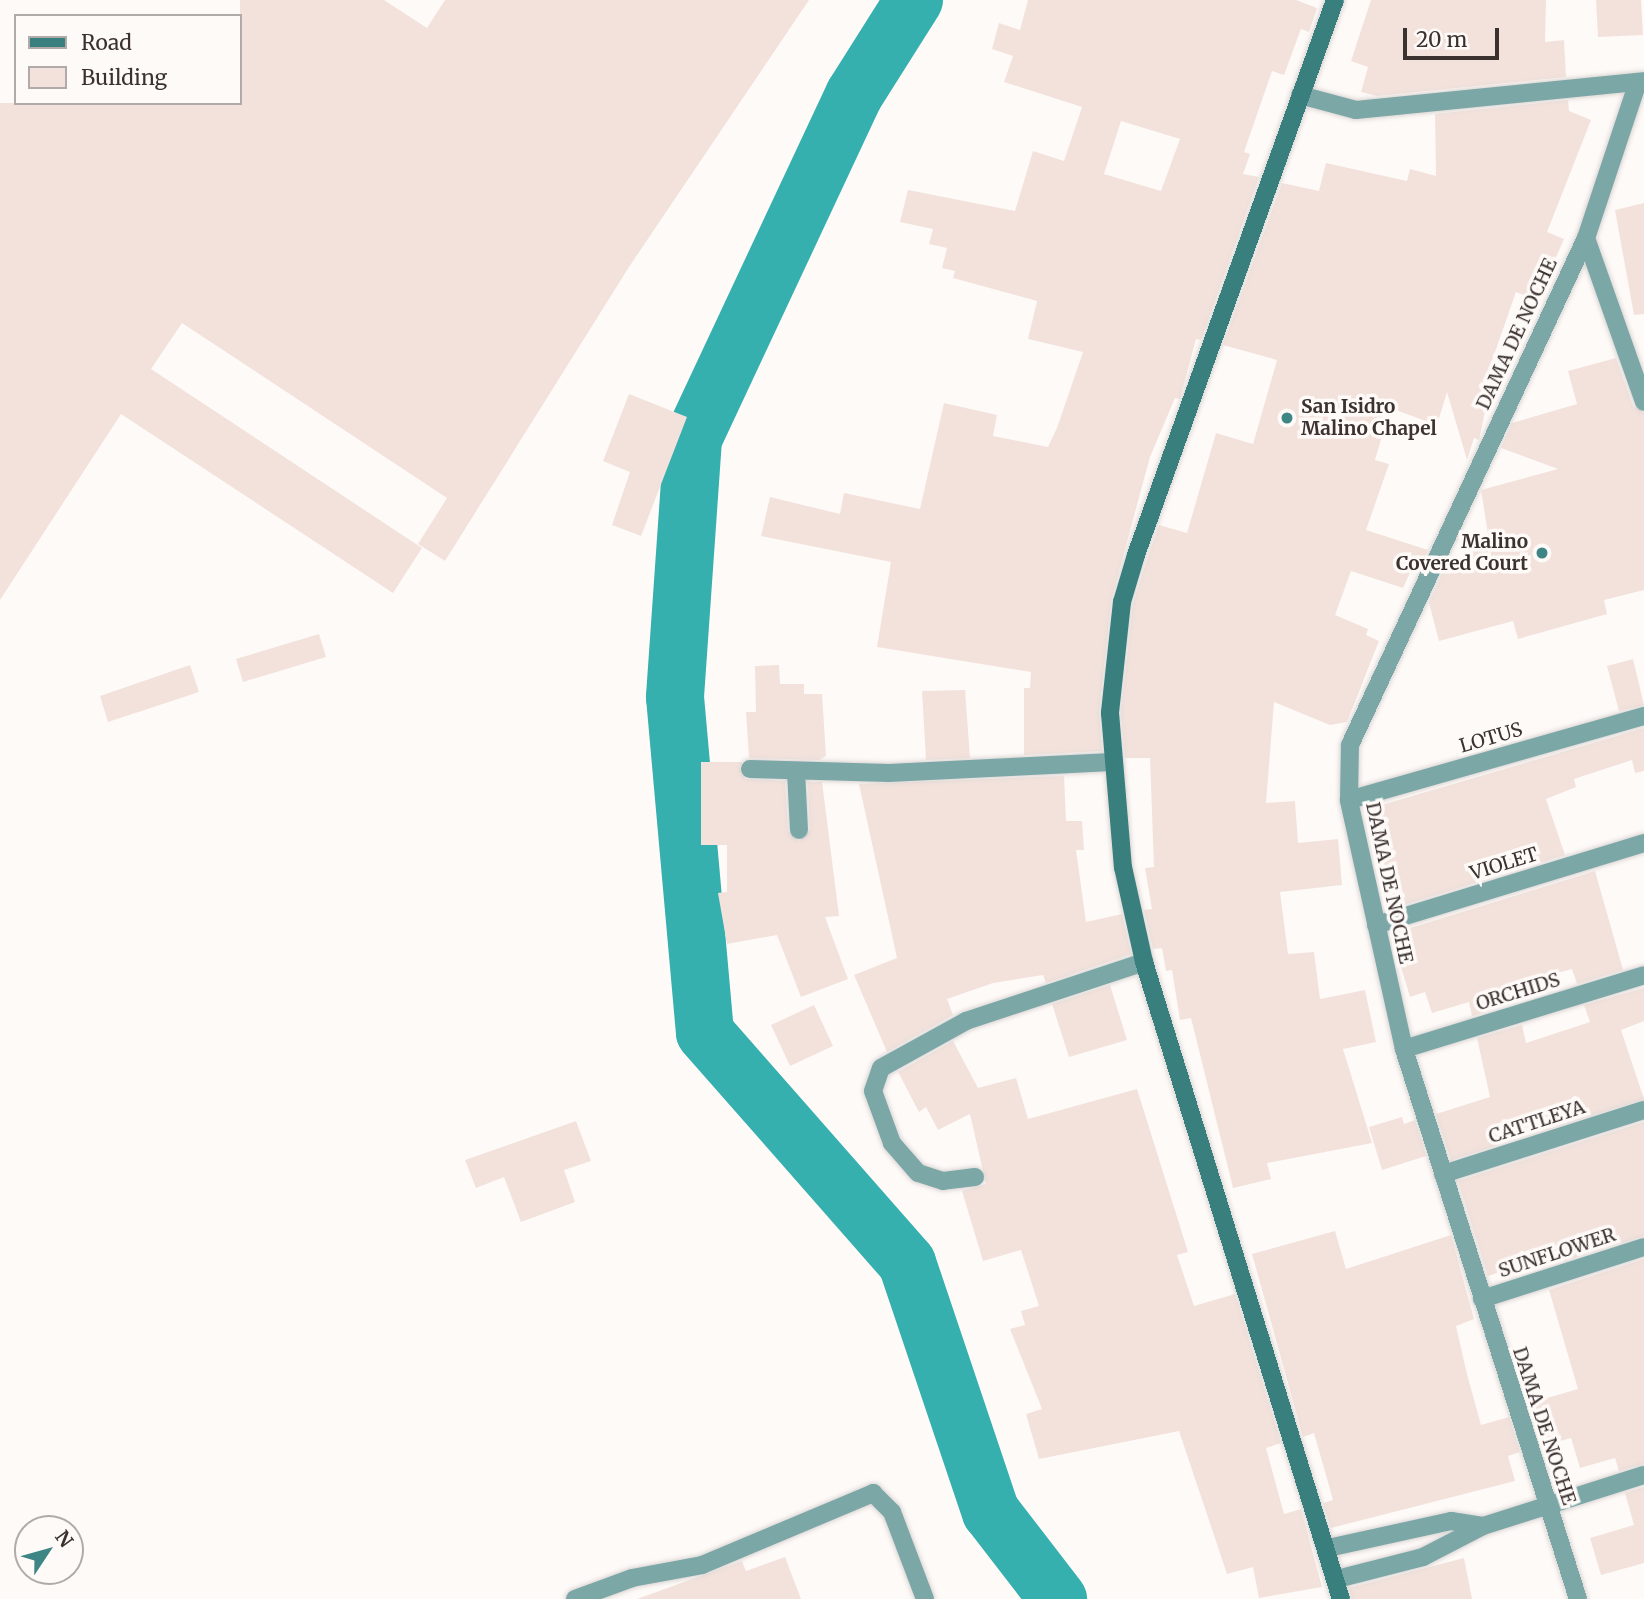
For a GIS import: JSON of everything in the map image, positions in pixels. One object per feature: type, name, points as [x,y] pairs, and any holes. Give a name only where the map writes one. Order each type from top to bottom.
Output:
[{"type":"street","points":[[1335,0],[1122,602],[1110,713],[1112,762],[1123,867],[1144,962],[1328,1548],[1341,1599]]},
{"type":"street","points":[[1300,95],[1379,109],[1641,82]]},
{"type":"street","name":"DAMA DE NOCHE","points":[[1578,1599],[1404,1049],[1349,800],[1350,745],[1586,238],[1638,108],[1641,82]]},
{"type":"street","points":[[1586,238],[1644,401]]},
{"type":"street","name":"LOTUS","points":[[1349,800],[1644,716]]},
{"type":"street","points":[[750,769],[796,771],[1112,762]]},
{"type":"street","points":[[796,771],[799,830]]},
{"type":"street","name":"VIOLET","points":[[1376,925],[1644,843]]},
{"type":"street","points":[[975,1177],[943,1181],[918,1173],[892,1143],[873,1091],[881,1068],[966,1021],[1144,962]]},
{"type":"street","name":"ORCHIDS","points":[[1404,1049],[1644,975]]},
{"type":"street","name":"CATTLEYA","points":[[1443,1174],[1644,1110]]},
{"type":"street","name":"SUNFLOWER","points":[[1482,1299],[1644,1247]]},
{"type":"street","points":[[1337,1579],[1455,1546],[1483,1526],[1644,1475]]},
{"type":"street","points":[[575,1599],[632,1578],[702,1565],[873,1493],[892,1512],[925,1599]]},
{"type":"street","points":[[1328,1548],[1451,1521],[1483,1526]]},
{"type":"street","points":[[1367,1538],[1376,1570]]},
{"type":"building","points":[[240,0],[384,0],[427,28],[445,0],[809,0],[629,267],[445,561],[418,544],[447,498],[182,323],[151,369],[422,548],[393,593],[121,414],[0,600],[0,103],[242,105]]},
{"type":"building","points":[[1028,0],[1296,0],[1317,8],[1309,32],[1301,29],[1284,75],[1272,71],[1244,152],[1250,154],[1243,174],[1259,177],[1201,340],[1196,339],[1180,399],[1175,398],[1150,457],[1111,601],[1099,712],[1102,751],[1024,755],[1024,688],[1030,688],[1031,672],[877,647],[891,562],[761,536],[770,497],[840,514],[844,493],[920,509],[944,403],[997,415],[993,436],[1048,447],[1083,352],[1028,339],[1037,301],[953,278],[955,271],[942,268],[947,248],[929,244],[933,229],[900,222],[908,190],[1015,211],[1033,151],[1064,161],[1082,107],[1004,82],[1013,56],[992,49],[999,23],[1020,30]],"holes":[[[1121,121],[1180,139],[1161,191],[1104,174]]]},
{"type":"building","points":[[1371,0],[1546,0],[1545,42],[1564,40],[1566,77],[1377,96],[1361,92],[1368,67],[1351,61]]},
{"type":"building","points":[[1596,0],[1641,0],[1643,35],[1598,37]]},
{"type":"building","points":[[1568,100],[1569,111],[1591,120],[1547,232],[1564,239],[1537,301],[1516,292],[1480,395],[1488,398],[1479,440],[1474,438],[1467,460],[1447,392],[1437,425],[1390,408],[1375,460],[1389,464],[1366,530],[1428,550],[1420,569],[1417,558],[1403,588],[1351,571],[1335,615],[1368,629],[1366,635],[1379,641],[1347,722],[1330,725],[1274,702],[1266,803],[1295,801],[1298,843],[1338,839],[1342,885],[1280,892],[1288,954],[1314,952],[1320,999],[1365,990],[1376,1042],[1343,1049],[1372,1143],[1267,1163],[1271,1179],[1233,1188],[1191,1018],[1180,1020],[1172,970],[1166,971],[1162,948],[1153,949],[1144,910],[1152,909],[1145,868],[1154,867],[1150,758],[1125,758],[1121,713],[1133,604],[1159,525],[1187,533],[1216,433],[1253,444],[1277,360],[1223,345],[1282,183],[1319,191],[1326,163],[1407,181],[1410,169],[1436,176],[1435,114]]},
{"type":"building","points":[[1644,203],[1644,314],[1634,315],[1615,210]]},
{"type":"building","points":[[1616,358],[1633,406],[1644,413],[1644,590],[1604,600],[1607,614],[1518,639],[1513,621],[1439,641],[1429,603],[1450,556],[1465,561],[1460,542],[1488,534],[1481,490],[1558,469],[1501,448],[1512,423],[1577,404],[1568,371]]},
{"type":"building","points":[[629,394],[687,417],[641,536],[612,525],[630,472],[603,461]]},
{"type":"building","points":[[319,634],[326,657],[243,682],[236,659]]},
{"type":"building","points":[[1633,659],[1644,705],[1619,711],[1607,666]]},
{"type":"building","points":[[190,665],[199,692],[108,722],[100,696]]},
{"type":"building","points":[[779,665],[780,684],[804,684],[804,694],[822,694],[826,756],[819,760],[749,758],[746,712],[756,712],[755,666]]},
{"type":"building","points":[[965,690],[970,758],[926,760],[922,691]]},
{"type":"building","points":[[1644,728],[1644,771],[1635,773],[1632,760],[1574,779],[1576,787],[1546,799],[1565,855],[1397,907],[1368,809]]},
{"type":"building","points":[[701,762],[742,762],[745,779],[785,781],[788,831],[799,841],[810,830],[808,782],[822,782],[839,916],[825,917],[848,979],[801,997],[777,935],[727,944],[718,893],[727,892],[727,845],[701,845]]},
{"type":"building","points":[[1064,776],[1066,821],[1082,821],[1084,850],[1076,850],[1086,922],[1122,914],[1131,954],[1046,983],[1043,975],[993,983],[947,999],[953,1015],[887,1052],[854,975],[897,958],[859,784]]},
{"type":"building","points":[[1595,871],[1623,970],[1577,984],[1572,969],[1517,984],[1517,1002],[1472,1016],[1469,1002],[1432,1013],[1425,992],[1410,997],[1391,934]]},
{"type":"building","points":[[1110,985],[1127,1040],[1069,1057],[1052,1004]]},
{"type":"building","points":[[1644,988],[1644,1021],[1621,1030],[1644,1099],[1451,1160],[1436,1114],[1490,1097],[1477,1038],[1522,1025],[1526,1043],[1590,1022],[1584,1005]]},
{"type":"building","points":[[814,1005],[833,1046],[790,1066],[771,1025]]},
{"type":"building","points":[[953,1041],[978,1088],[1016,1078],[1028,1119],[1137,1089],[1188,1252],[1177,1255],[1194,1306],[1235,1294],[1281,1443],[1266,1448],[1284,1514],[1301,1509],[1322,1587],[1259,1598],[1253,1567],[1227,1574],[1179,1431],[1039,1459],[1026,1414],[1042,1409],[1010,1329],[1025,1325],[1021,1311],[1039,1306],[1021,1250],[983,1261],[962,1191],[986,1184],[970,1114],[938,1130],[926,1107],[919,1112],[898,1072]]},
{"type":"building","points":[[1402,1117],[1404,1124],[1415,1120],[1426,1156],[1382,1170],[1369,1127]]},
{"type":"building","points":[[576,1121],[591,1161],[564,1170],[575,1202],[521,1222],[504,1177],[476,1188],[465,1160]]},
{"type":"building","points":[[1644,1122],[1644,1236],[1542,1268],[1539,1259],[1488,1276],[1458,1181]]},
{"type":"building","points":[[1335,1231],[1346,1269],[1451,1235],[1474,1319],[1456,1326],[1467,1374],[1481,1425],[1509,1417],[1520,1452],[1508,1456],[1515,1481],[1331,1528],[1323,1503],[1333,1500],[1314,1433],[1303,1437],[1252,1254]]},
{"type":"building","points":[[1644,1259],[1644,1464],[1619,1471],[1615,1458],[1580,1468],[1571,1438],[1542,1446],[1531,1411],[1530,1403],[1578,1389],[1549,1290]]},
{"type":"building","points":[[1644,1487],[1644,1563],[1601,1575],[1590,1538],[1634,1525],[1625,1493]]},
{"type":"building","points":[[785,1557],[801,1599],[637,1599],[742,1561],[746,1571]]},
{"type":"building","points":[[1464,1558],[1472,1599],[1352,1599],[1349,1588]]},
{"type":"waterway","points":[[914,0],[854,95],[693,439],[675,697],[705,1033],[907,1263],[991,1512],[1058,1599]]},
{"type":"place","name":"San Isidro Malino Chapel","points":[[1287,418]]},
{"type":"place","name":"Malino Covered Court","points":[[1542,553]]}]
